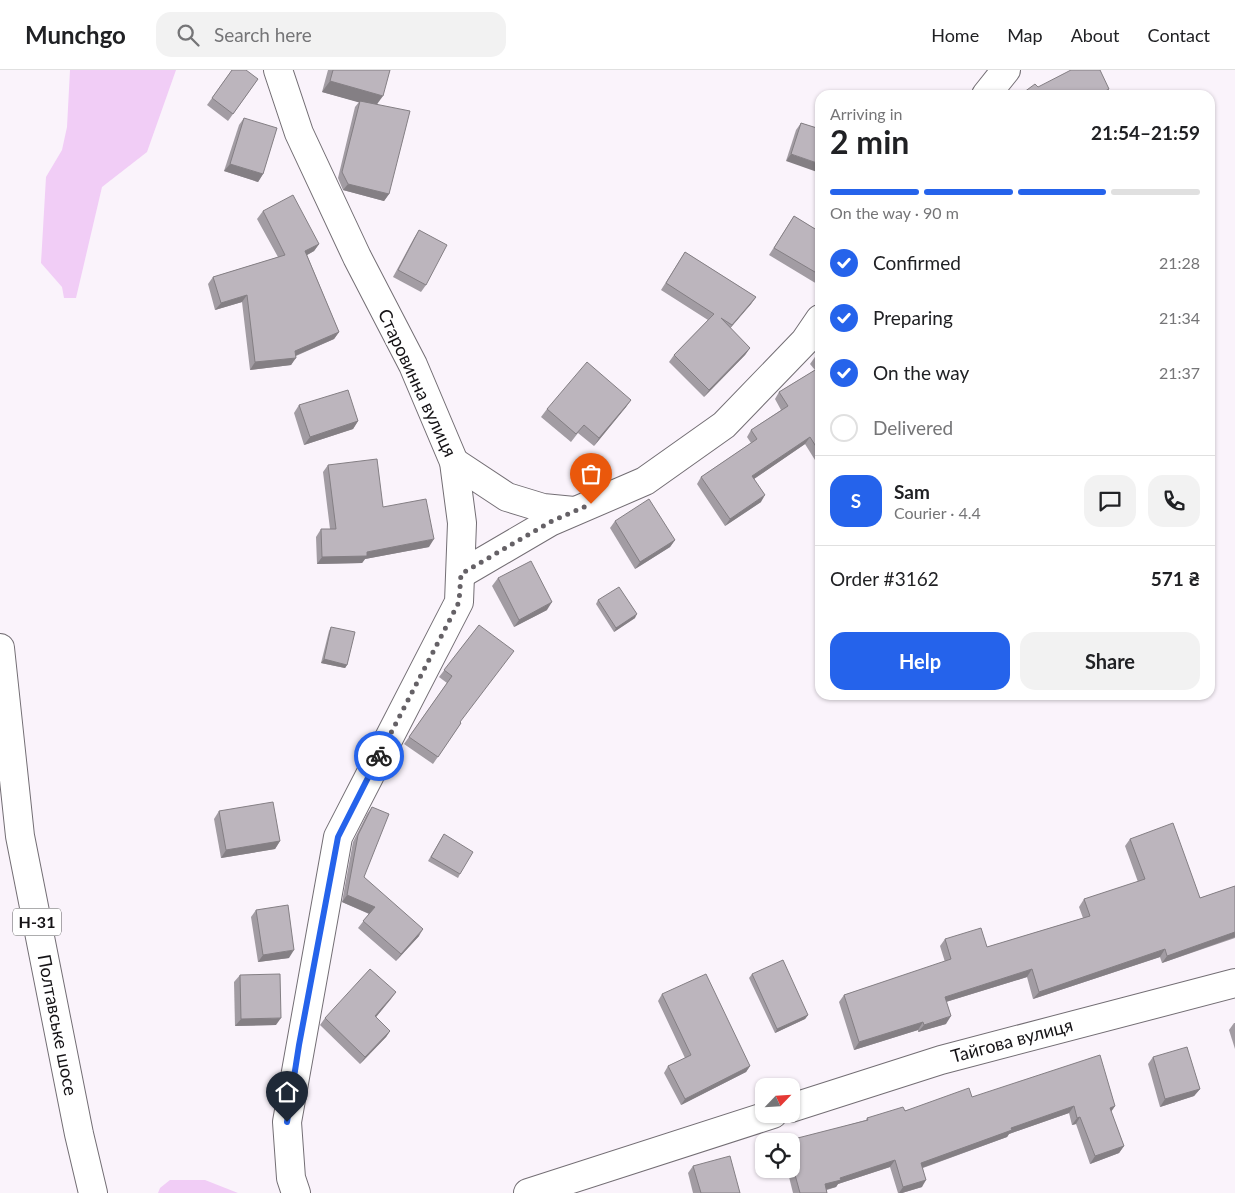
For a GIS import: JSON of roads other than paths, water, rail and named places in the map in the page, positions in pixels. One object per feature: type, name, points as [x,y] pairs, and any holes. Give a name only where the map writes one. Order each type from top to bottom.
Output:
[{"type":"street","name":"Старовинна вулиця","points":[[278,70],[299,133],[357,257],[413,365],[454,462],[462,523],[459,602],[338,837],[299,1045],[287,1122],[291,1178],[296,1193]]},
{"type":"street","points":[[990,90],[1006,70]]},
{"type":"street","points":[[461,574],[550,522],[645,481],[724,425],[805,341],[815,326]]},
{"type":"street","points":[[454,462],[506,497],[543,508],[574,512]]},
{"type":"street","name":"Полтавське шосе","points":[[0,648],[20,836],[78,1134],[93,1193]]},
{"type":"street","name":"Тайгова вулиця","points":[[800,1105],[941,1060],[1235,983]]},
{"type":"street","points":[[528,1193],[755,1120]]}]
